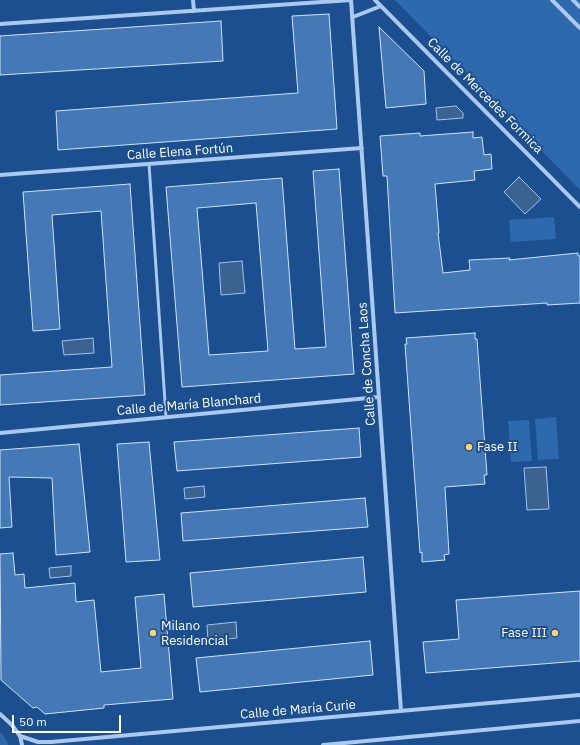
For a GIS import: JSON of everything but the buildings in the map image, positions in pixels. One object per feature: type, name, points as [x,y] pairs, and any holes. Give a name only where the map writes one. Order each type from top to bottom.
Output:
[{"type":"street","points":[[193,0],[194,11]]},
{"type":"street","name":"Calle de Concha Laos","points":[[0,24],[351,0],[401,711]]},
{"type":"street","name":"Calle de Mercedes Formica","points":[[375,0],[580,207]]},
{"type":"street","points":[[552,0],[580,28]]},
{"type":"street","points":[[573,0],[580,7]]},
{"type":"street","points":[[353,16],[381,6]]},
{"type":"street","name":"Calle Elena Fortún","points":[[0,175],[362,148]]},
{"type":"street","name":"Calle de María Blanchard","points":[[0,433],[379,397]]},
{"type":"street","name":"Calle de María Curie","points":[[20,736],[38,742],[51,742],[580,694]]},
{"type":"street","points":[[0,714],[12,725],[20,736],[22,745]]},
{"type":"street","points":[[323,745],[580,721]]},
{"type":"lane","points":[[149,164],[166,417]]},
{"type":"shaded area","points":[[395,0],[580,0],[580,190]]},
{"type":"shaded area","points":[[456,106],[463,113],[463,118],[437,120],[436,108]]},
{"type":"shaded area","points":[[519,177],[541,199],[525,214],[504,192]]},
{"type":"shaded area","points":[[554,217],[556,239],[511,242],[509,220]]},
{"type":"shaded area","points":[[242,261],[245,293],[221,295],[219,263]]},
{"type":"shaded area","points":[[93,338],[94,353],[64,355],[62,341]]},
{"type":"shaded area","points":[[556,417],[559,459],[538,460],[535,419]]},
{"type":"shaded area","points":[[529,420],[532,461],[511,462],[508,421]]},
{"type":"shaded area","points":[[546,467],[549,509],[527,510],[524,468]]},
{"type":"shaded area","points":[[204,486],[205,497],[185,499],[184,488]]},
{"type":"shaded area","points":[[71,566],[71,576],[50,578],[49,568]]},
{"type":"shaded area","points":[[236,622],[237,638],[208,641],[207,625]]},
{"type":"shaded area","points":[[0,732],[7,741],[8,745],[0,745]]},
{"type":"place","name":"Fase II","points":[[469,447]]},
{"type":"place","name":"Milano Residencial","points":[[153,633]]},
{"type":"place","name":"Fase III","points":[[555,633]]}]
